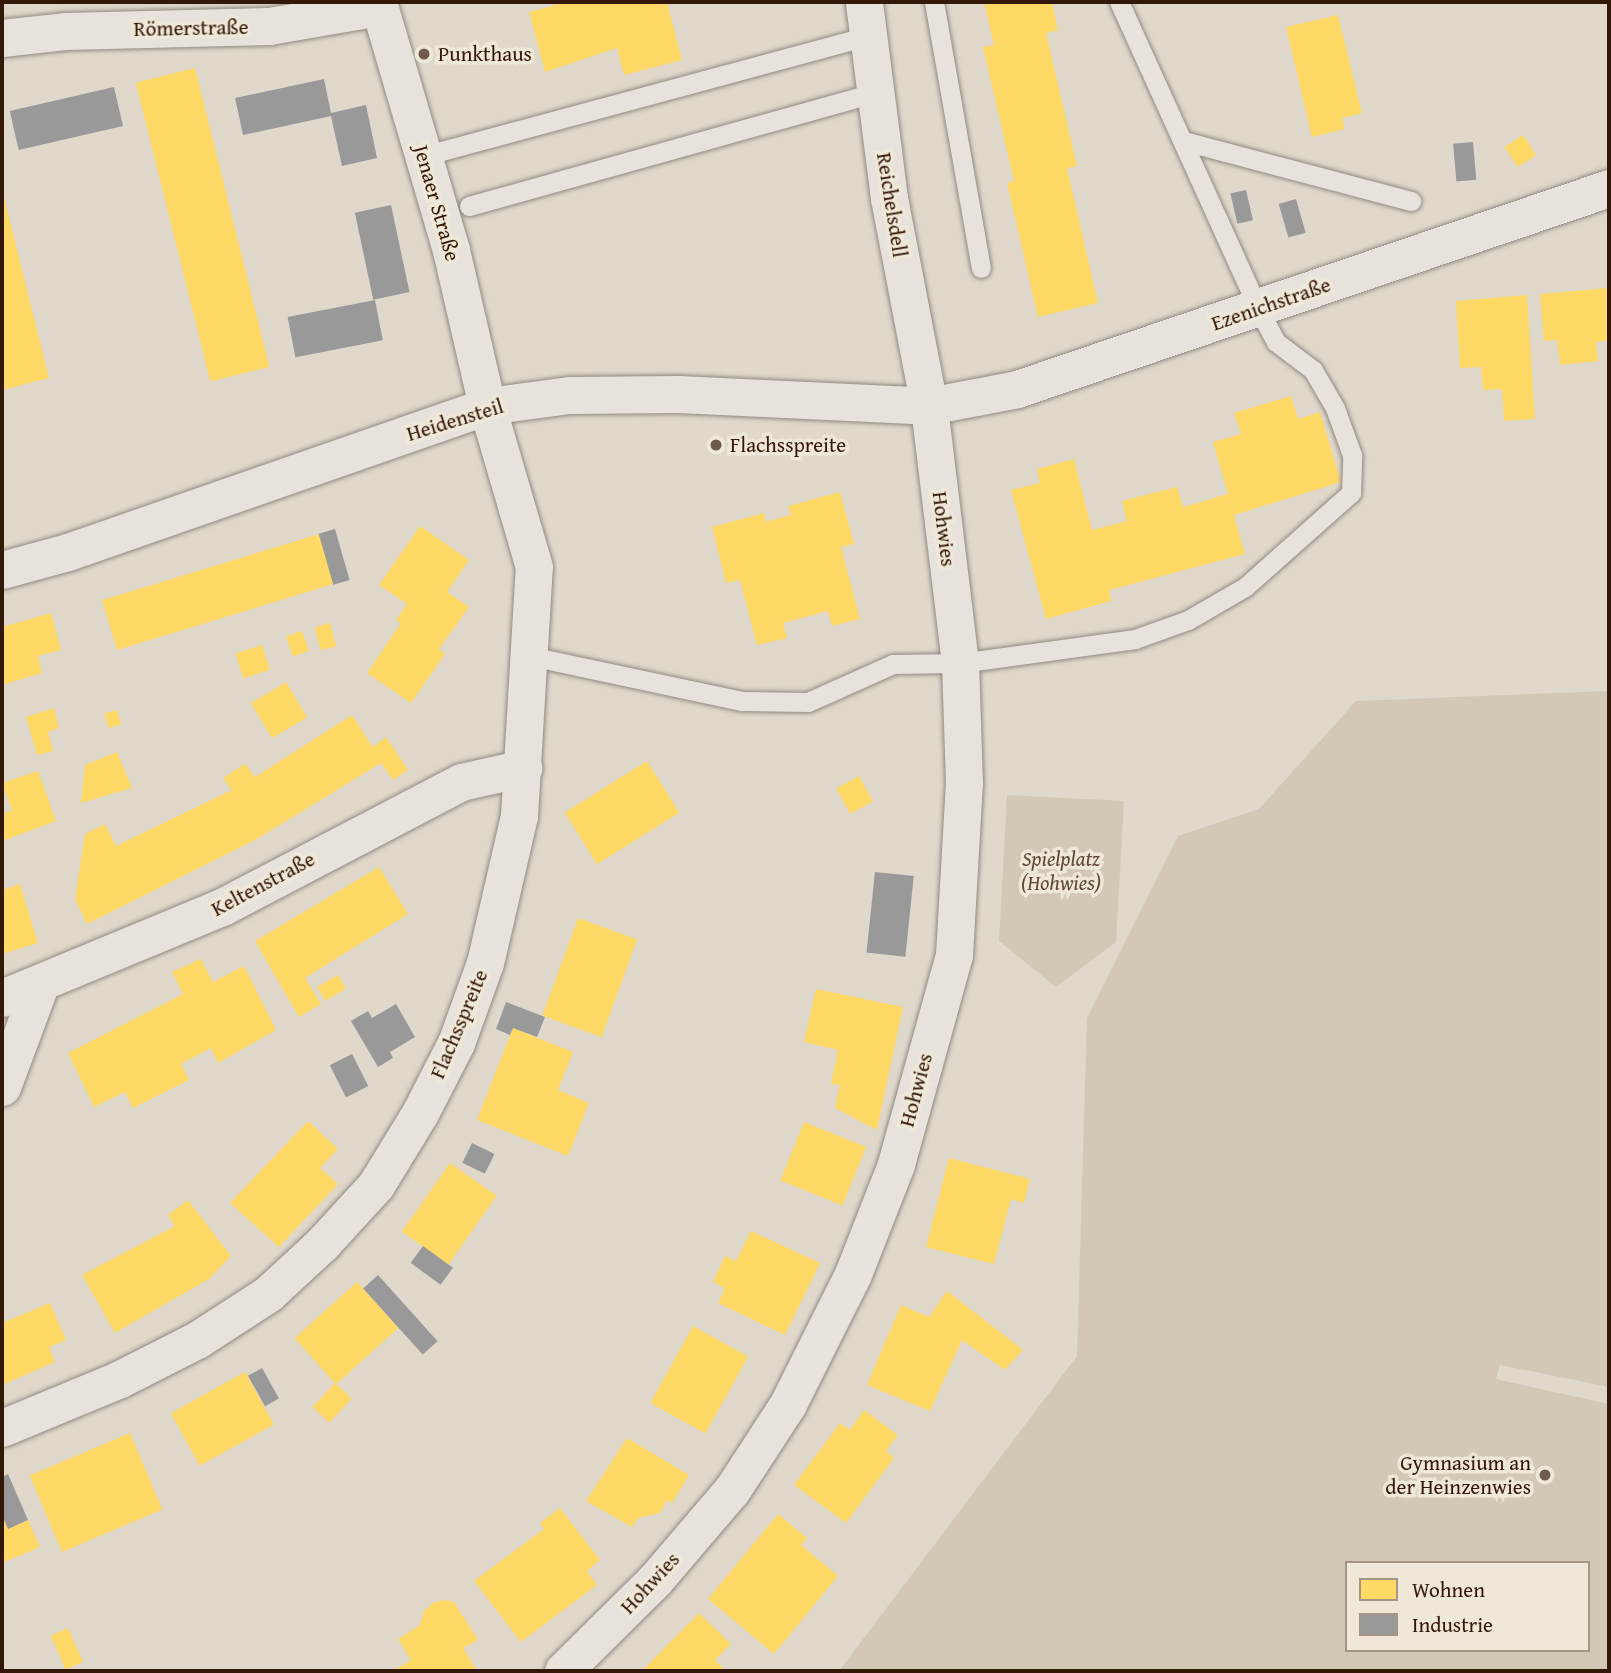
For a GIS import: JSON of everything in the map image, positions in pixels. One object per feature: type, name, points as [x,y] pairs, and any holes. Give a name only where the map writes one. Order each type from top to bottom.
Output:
[{"type":"street","name":"Römerstraße","points":[[2,38],[65,31],[269,26],[378,5]]},
{"type":"street","name":"Jenaer Straße","points":[[378,5],[451,250],[487,406]]},
{"type":"street","name":"Reichelsdell","points":[[865,19],[877,92],[889,198],[929,406]]},
{"type":"street","name":"Ezenichstraße","points":[[929,406],[1017,389],[1609,188]]},
{"type":"street","name":"Heidensteil","points":[[2,570],[68,552],[487,406],[569,395],[678,394],[929,406]]},
{"type":"street","name":"Flachsspreite","points":[[2,1429],[118,1380],[197,1340],[268,1294],[376,1185],[456,1043],[485,963],[519,816],[530,656],[534,568],[487,406]]},
{"type":"street","name":"Hohwies","points":[[563,1671],[655,1580],[732,1490],[789,1404],[853,1274],[896,1164],[954,956],[964,783],[960,663],[929,406]]},
{"type":"street","name":"Keltenstraße","points":[[2,998],[40,985],[222,907],[461,782],[523,768]]},
{"type":"street","points":[[2,1087],[40,985]]},
{"type":"lane","points":[[934,2],[981,268]]},
{"type":"lane","points":[[530,656],[741,701],[808,702],[892,664],[960,663],[1135,639],[1188,620],[1245,587],[1351,493],[1353,455],[1335,408],[1313,370],[1276,342],[1119,2]]},
{"type":"lane","points":[[423,156],[865,19]]},
{"type":"lane","points":[[469,206],[877,92]]},
{"type":"lane","points":[[1184,141],[1411,201]]},
{"type":"green space","points":[[1609,691],[1609,1387],[1500,1365],[1496,1379],[1609,1404],[1609,1671],[839,1671],[1077,1356],[1087,1018],[1178,836],[1259,809],[1356,701]]},
{"type":"green space","name":"Spielplatz (Hohwies)","points":[[1007,795],[1124,801],[1116,942],[1056,987],[999,941]]},
{"type":"building: Wohnen","points":[[555,2],[667,2],[682,60],[624,75],[617,48],[545,72],[529,12],[556,5]]},
{"type":"building: Wohnen","points":[[984,2],[1052,2],[1058,30],[1046,33],[1077,166],[1067,168],[1098,303],[1038,317],[1007,183],[1014,181],[983,47],[994,45]]},
{"type":"building: Wohnen","points":[[1338,15],[1362,113],[1342,118],[1345,129],[1312,137],[1286,27]]},
{"type":"building: Wohnen","points":[[195,68],[270,367],[210,382],[136,83]]},
{"type":"building: Wohnen","points":[[1523,135],[1536,155],[1518,167],[1505,147]]},
{"type":"building: Wohnen","points":[[2,189],[49,378],[2,390]]},
{"type":"building: Wohnen","points":[[1609,288],[1609,340],[1596,342],[1598,361],[1560,365],[1557,340],[1544,341],[1540,294]]},
{"type":"building: Wohnen","points":[[1527,295],[1535,419],[1504,421],[1502,389],[1483,390],[1481,367],[1460,368],[1456,301]]},
{"type":"building: Wohnen","points":[[1291,396],[1298,419],[1320,412],[1341,482],[1234,515],[1245,554],[1109,590],[1111,601],[1046,619],[1011,490],[1040,483],[1037,469],[1074,459],[1092,530],[1127,521],[1122,501],[1177,487],[1183,507],[1228,494],[1213,442],[1241,434],[1234,413]]},
{"type":"building: Wohnen","points":[[840,492],[854,544],[841,547],[860,619],[832,626],[828,611],[783,623],[787,638],[757,645],[740,580],[726,583],[712,527],[764,513],[766,522],[791,515],[788,506]]},
{"type":"building: Wohnen","points":[[420,526],[469,560],[447,592],[469,607],[439,649],[445,654],[411,703],[367,673],[401,623],[396,620],[407,604],[379,585]]},
{"type":"building: Wohnen","points":[[319,534],[334,584],[117,650],[102,600]]},
{"type":"building: Wohnen","points":[[51,613],[61,650],[38,656],[42,673],[2,685],[2,627]]},
{"type":"building: Wohnen","points":[[330,623],[336,646],[321,650],[315,627]]},
{"type":"building: Wohnen","points":[[302,631],[309,651],[293,656],[286,637]]},
{"type":"building: Wohnen","points":[[262,645],[270,670],[243,678],[235,654]]},
{"type":"building: Wohnen","points":[[286,682],[307,717],[272,738],[251,703]]},
{"type":"building: Wohnen","points":[[54,708],[59,728],[48,732],[53,751],[37,755],[26,717]]},
{"type":"building: Wohnen","points":[[117,710],[121,724],[109,728],[105,714]]},
{"type":"building: Wohnen","points":[[352,715],[373,747],[386,737],[408,770],[393,780],[381,763],[257,839],[87,924],[75,899],[85,834],[105,824],[116,846],[232,790],[223,778],[245,764],[255,777]]},
{"type":"building: Wohnen","points":[[117,752],[132,788],[81,803],[85,765]]},
{"type":"building: Wohnen","points":[[647,761],[679,813],[597,864],[565,812]]},
{"type":"building: Wohnen","points":[[38,771],[56,821],[2,841],[2,814],[12,810],[2,783]]},
{"type":"building: Wohnen","points":[[859,776],[873,801],[850,814],[836,789]]},
{"type":"building: Wohnen","points":[[379,867],[408,914],[305,978],[321,1004],[299,1017],[255,941]]},
{"type":"building: Wohnen","points":[[20,884],[38,943],[2,954],[2,890]]},
{"type":"building: Wohnen","points":[[578,918],[637,940],[602,1037],[542,1016]]},
{"type":"building: Wohnen","points":[[201,959],[213,982],[244,966],[276,1030],[218,1063],[211,1048],[181,1064],[189,1080],[133,1108],[125,1092],[94,1107],[68,1053],[183,994],[172,972]]},
{"type":"building: Wohnen","points":[[338,975],[346,989],[325,1001],[317,987]]},
{"type":"building: Wohnen","points":[[816,989],[903,1007],[877,1130],[835,1108],[840,1085],[831,1084],[838,1050],[804,1042]]},
{"type":"building: Wohnen","points":[[513,1028],[573,1052],[558,1090],[589,1103],[568,1156],[477,1120]]},
{"type":"building: Wohnen","points":[[308,1121],[338,1149],[320,1168],[338,1184],[279,1247],[230,1203]]},
{"type":"building: Wohnen","points":[[804,1122],[866,1147],[843,1206],[780,1180]]},
{"type":"building: Wohnen","points":[[949,1158],[1030,1179],[1024,1203],[1011,1199],[994,1264],[926,1247]]},
{"type":"building: Wohnen","points":[[450,1163],[497,1196],[449,1265],[402,1232]]},
{"type":"building: Wohnen","points":[[188,1200],[231,1256],[209,1279],[115,1333],[82,1275],[175,1226],[168,1215]]},
{"type":"building: Wohnen","points":[[751,1231],[820,1263],[785,1335],[718,1303],[725,1288],[713,1282],[725,1256],[736,1261]]},
{"type":"building: Wohnen","points":[[357,1282],[398,1328],[336,1384],[295,1338]]},
{"type":"building: Wohnen","points":[[947,1291],[1023,1350],[1005,1370],[962,1340],[930,1411],[867,1385],[901,1305],[929,1317]]},
{"type":"building: Wohnen","points":[[50,1303],[66,1340],[49,1347],[55,1362],[2,1385],[2,1323]]},
{"type":"building: Wohnen","points":[[693,1326],[748,1357],[705,1434],[650,1403]]},
{"type":"building: Wohnen","points":[[245,1372],[274,1424],[200,1466],[171,1413]]},
{"type":"building: Wohnen","points":[[335,1383],[352,1399],[329,1423],[312,1407]]},
{"type":"building: Wohnen","points":[[864,1410],[898,1435],[886,1451],[894,1458],[846,1523],[794,1485],[840,1423],[850,1430]]},
{"type":"building: Wohnen","points":[[130,1433],[162,1509],[62,1552],[30,1476]]},
{"type":"building: Wohnen","points":[[627,1438],[689,1475],[672,1503],[667,1500],[660,1513],[638,1518],[632,1527],[586,1501]]},
{"type":"building: Wohnen","points":[[560,1508],[600,1560],[587,1571],[597,1585],[521,1642],[474,1581],[544,1529],[540,1523]]},
{"type":"building: Wohnen","points":[[778,1514],[807,1538],[801,1545],[838,1576],[774,1654],[708,1599]]},
{"type":"building: Wohnen","points":[[2,1515],[8,1529],[28,1520],[40,1547],[2,1563]]},
{"type":"building: Wohnen","points":[[444,1600],[454,1602],[478,1640],[463,1648],[477,1671],[393,1671],[411,1660],[398,1639],[420,1625],[424,1611],[433,1603]]},
{"type":"building: Wohnen","points":[[699,1613],[731,1644],[715,1660],[726,1671],[642,1671]]},
{"type":"building: Wohnen","points":[[68,1628],[83,1662],[66,1670],[51,1636]]},
{"type":"building: Industrie","points":[[324,79],[331,113],[366,105],[377,158],[342,166],[331,116],[243,135],[235,98]]},
{"type":"building: Industrie","points":[[114,87],[123,126],[19,150],[10,111]]},
{"type":"building: Industrie","points":[[1473,142],[1476,180],[1456,182],[1453,144]]},
{"type":"building: Industrie","points":[[1246,190],[1253,220],[1237,224],[1230,194]]},
{"type":"building: Industrie","points":[[1296,199],[1306,233],[1288,238],[1279,204]]},
{"type":"building: Industrie","points":[[391,205],[410,292],[373,300],[355,213]]},
{"type":"building: Industrie","points":[[375,300],[383,340],[295,357],[288,317]]},
{"type":"building: Industrie","points":[[335,529],[350,580],[333,585],[319,534]]},
{"type":"building: Industrie","points":[[875,872],[914,876],[905,957],[867,953]]},
{"type":"building: Industrie","points":[[506,1002],[545,1017],[537,1037],[513,1028],[510,1035],[496,1029]]},
{"type":"building: Industrie","points":[[396,1004],[415,1037],[390,1052],[393,1058],[378,1067],[351,1021],[368,1011],[372,1018]]},
{"type":"building: Industrie","points":[[352,1054],[368,1086],[346,1097],[330,1065]]},
{"type":"building: Industrie","points":[[472,1143],[494,1154],[485,1174],[462,1163]]},
{"type":"building: Industrie","points":[[423,1246],[453,1268],[441,1285],[411,1263]]},
{"type":"building: Industrie","points":[[378,1275],[438,1341],[423,1355],[363,1288]]},
{"type":"building: Industrie","points":[[262,1368],[279,1399],[265,1406],[248,1376]]},
{"type":"building: Industrie","points":[[8,1474],[28,1520],[8,1529],[2,1515],[2,1477]]},
{"type":"place","name":"Punkthaus","points":[[424,54]]},
{"type":"place","name":"Flachsspreite","points":[[716,445]]},
{"type":"place","name":"Gymnasium an der Heinzenwies","points":[[1545,1475]]}]
